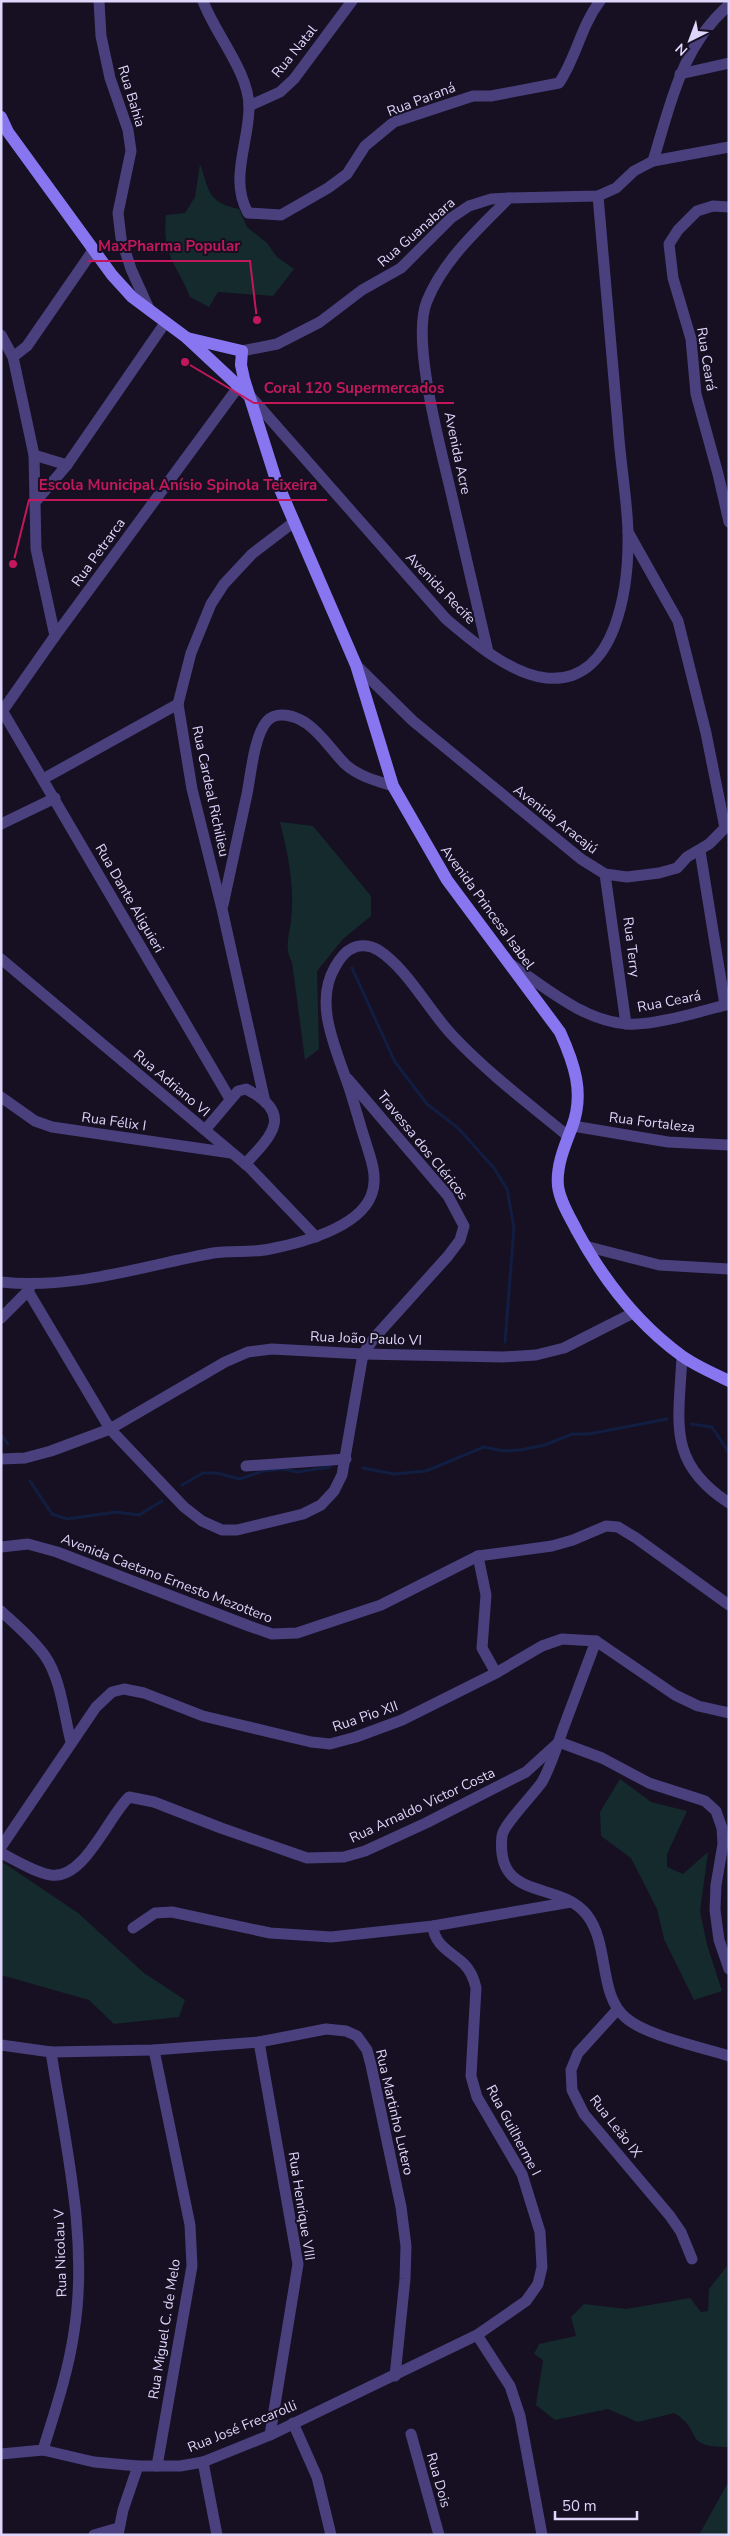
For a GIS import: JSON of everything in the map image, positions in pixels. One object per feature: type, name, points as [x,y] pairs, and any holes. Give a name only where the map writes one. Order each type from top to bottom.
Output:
[{"type":"street","name":"Rua Bahia","points":[[99,1],[100,36],[110,78],[128,130],[131,151],[118,212],[121,238],[131,269],[151,313]]},
{"type":"street","name":"Rua Paraná","points":[[203,1],[243,79],[249,106],[238,182],[241,200],[248,213],[281,215],[328,188],[347,174],[365,146],[394,122],[472,96],[491,96],[559,83],[568,70],[580,36],[600,1]]},
{"type":"street","name":"Rua Natal","points":[[249,106],[280,92],[294,79],[352,1]]},
{"type":"street","points":[[653,161],[680,74],[693,48],[711,21],[729,5]]},
{"type":"street","points":[[680,74],[729,63]]},
{"type":"street","name":"Avenida Princesa Isabel","points":[[1,117],[8,132],[94,250],[132,297],[165,323],[193,340],[242,383],[249,396],[276,480],[356,665],[393,786],[447,880],[560,1032],[571,1055],[577,1074],[579,1096],[560,1165],[558,1186],[564,1206],[585,1246],[633,1313],[682,1356],[729,1381]]},
{"type":"street","name":"Rua Guanabara","points":[[242,351],[277,344],[320,322],[362,290],[401,268],[451,218],[469,206],[490,199],[598,196],[616,188],[634,171],[653,161],[729,146]]},
{"type":"street","points":[[598,196],[628,532]]},
{"type":"street","name":"Avenida Acre","points":[[488,652],[434,420],[422,343],[422,317],[426,301],[440,275],[459,249],[509,198]]},
{"type":"street","name":"Rua Ceará","points":[[729,207],[713,206],[697,211],[678,230],[669,244],[673,278],[691,339],[696,394],[729,522]]},
{"type":"street","points":[[13,357],[27,346],[94,250]]},
{"type":"street","points":[[37,500],[67,465],[165,323]]},
{"type":"street","points":[[1,335],[13,357],[34,455],[37,500],[36,549],[55,636]]},
{"type":"street","name":"Avenida Princesa Isabel","points":[[193,340],[242,351]]},
{"type":"street","points":[[242,351],[242,383]]},
{"type":"street","points":[[1,352],[13,357]]},
{"type":"street","name":"Rua Petrarca","points":[[2,713],[55,636],[242,383]]},
{"type":"street","name":"Avenida Recife","points":[[249,396],[446,619],[488,652],[523,671],[545,678],[567,677],[587,668],[598,659],[608,644],[619,611],[628,532]]},
{"type":"street","points":[[34,455],[67,465]]},
{"type":"street","name":"Rua Cardeal Richilieu","points":[[265,1102],[222,910],[192,789],[178,704],[191,653],[211,604],[239,566],[294,522]]},
{"type":"street","name":"Avenida Aracajú","points":[[356,665],[413,721],[581,860],[605,874],[627,877],[659,873],[677,868],[727,827],[678,621],[628,532]]},
{"type":"street","points":[[43,779],[178,704]]},
{"type":"street","name":"Rua Dante Aliguieri","points":[[2,713],[55,798],[230,1099]]},
{"type":"street","points":[[222,910],[254,756],[261,731],[268,720],[280,715],[294,717],[305,722],[318,732],[345,764],[358,774],[393,786]]},
{"type":"street","points":[[1,824],[55,798]]},
{"type":"street","points":[[700,851],[727,1004]]},
{"type":"street","name":"Rua Terry","points":[[605,874],[626,1024]]},
{"type":"street","points":[[1,1282],[30,1288],[111,1276],[214,1253],[269,1249],[316,1237],[346,1224],[362,1210],[372,1195],[373,1167],[345,1076],[335,1052],[328,1021],[326,997],[328,978],[339,960],[351,948],[367,945],[378,950],[392,962],[453,1036],[486,1068],[570,1131]]},
{"type":"street","name":"Rua Adriano VI","points":[[1,959],[245,1164],[316,1237]]},
{"type":"street","name":"Rua Ceará","points":[[511,964],[564,1001],[592,1015],[626,1024],[645,1023],[727,1004]]},
{"type":"street","name":"Travessa dos Cléricos","points":[[345,1076],[448,1196],[464,1226],[460,1240],[448,1256],[375,1337],[363,1354]]},
{"type":"street","points":[[205,1130],[238,1090],[246,1089],[260,1096],[274,1111],[274,1124],[270,1139],[245,1164]]},
{"type":"street","name":"Rua Félix I","points":[[1,1097],[35,1122],[52,1127],[231,1153]]},
{"type":"street","name":"Rua Fortaleza","points":[[570,1131],[668,1142],[729,1145]]},
{"type":"street","points":[[585,1246],[659,1265],[729,1269]]},
{"type":"street","points":[[1,1318],[30,1288]]},
{"type":"street","points":[[30,1288],[110,1429],[184,1507],[202,1521],[222,1530],[237,1530],[303,1514],[321,1505],[334,1491],[346,1459],[363,1354]]},
{"type":"street","name":"Rua João Paulo VI","points":[[1,1459],[25,1458],[110,1429],[225,1362],[248,1352],[272,1349],[363,1354],[503,1357],[536,1355],[564,1348],[633,1313]]},
{"type":"street","points":[[682,1356],[679,1437],[685,1458],[696,1477],[729,1503]]},
{"type":"street","points":[[246,1466],[346,1459]]},
{"type":"street","name":"Avenida Caetano Ernesto Mezottero","points":[[1,1547],[28,1544],[57,1552],[250,1626],[284,1635],[297,1633],[381,1605],[478,1556],[552,1546],[573,1540],[606,1526],[618,1527],[729,1605]]},
{"type":"street","points":[[478,1556],[486,1595],[482,1648],[496,1673]]},
{"type":"street","points":[[1,1611],[33,1641],[46,1657],[54,1676],[71,1742]]},
{"type":"street","name":"Rua Pio XII","points":[[1,1847],[96,1707],[112,1692],[124,1689],[144,1693],[203,1716],[311,1742],[330,1744],[356,1737],[402,1720],[496,1673],[542,1646],[562,1639],[596,1641]]},
{"type":"street","points":[[729,1713],[698,1706],[675,1695],[596,1641],[559,1742],[542,1781],[502,1833],[502,1857],[506,1869],[515,1880],[533,1889],[572,1902],[586,1915],[596,1931],[603,1950],[612,2000],[617,2010],[628,2020],[646,2030],[729,2056]]},
{"type":"street","points":[[559,1742],[602,1758],[649,1783],[705,1801],[716,1811],[722,1828],[723,1844],[716,1885],[715,1910],[719,1940],[729,1969]]},
{"type":"street","name":"Rua Arnaldo Victor Costa","points":[[1,1853],[36,1870],[51,1875],[63,1874],[74,1868],[89,1853],[115,1814],[129,1797],[154,1802],[307,1858],[344,1857],[365,1851],[417,1827],[526,1772],[559,1742]]},
{"type":"street","points":[[133,1928],[155,1913],[172,1912],[270,1933],[331,1937],[433,1926],[572,1902]]},
{"type":"street","name":"Rua Guilherme I","points":[[433,1926],[434,1936],[439,1943],[465,1965],[473,1976],[476,1988],[471,2076],[477,2097],[522,2174],[540,2232],[542,2267],[538,2284],[526,2301],[477,2334]]},
{"type":"street","name":"Rua Leão IX","points":[[617,2010],[578,2053],[571,2070],[572,2090],[584,2114],[670,2216],[681,2232],[692,2260]]},
{"type":"street","name":"Rua Martinho Lutero","points":[[1,2045],[51,2052],[154,2050],[259,2042],[326,2029],[346,2031],[357,2036],[367,2050],[401,2207],[406,2246],[405,2279],[395,2376]]},
{"type":"street","name":"Rua Henrique VIII","points":[[259,2042],[298,2264],[270,2434]]},
{"type":"street","name":"Rua Miguel C. de Melo","points":[[154,2050],[190,2225],[192,2266],[157,2466]]},
{"type":"street","name":"Rua Nicolau V","points":[[43,2450],[68,2370],[75,2331],[79,2282],[76,2225],[51,2052]]},
{"type":"street","points":[[477,2334],[510,2386],[520,2416],[542,2535]]},
{"type":"street","name":"Rua José Frecarolli","points":[[1,2454],[43,2450],[94,2462],[138,2466],[180,2466],[203,2462],[270,2434],[395,2376],[477,2334]]},
{"type":"street","points":[[293,2423],[316,2477],[330,2535]]},
{"type":"street","name":"Rua Dois","points":[[411,2434],[439,2535]]},
{"type":"street","points":[[203,2462],[217,2535]]},
{"type":"street","points":[[94,2535],[118,2531],[138,2466]]},
{"type":"green space","points":[[200,164],[208,189],[215,199],[239,209],[247,227],[267,243],[277,257],[294,269],[273,296],[218,292],[209,307],[190,297],[168,250],[165,229],[166,215],[185,213],[195,197]]},
{"type":"green space","points":[[280,822],[313,826],[371,896],[371,916],[343,939],[317,971],[319,1049],[305,1060],[292,962],[288,952],[292,896],[288,859]]},
{"type":"green space","points":[[620,1779],[651,1802],[687,1811],[667,1854],[667,1867],[683,1874],[708,1852],[700,1911],[707,1945],[722,1991],[694,2000],[664,1939],[657,1909],[631,1858],[601,1836],[600,1812]]},
{"type":"green space","points":[[1,1861],[78,1913],[144,1973],[185,2000],[179,2017],[114,2024],[89,2000],[1,1975]]},
{"type":"green space","points":[[727,2266],[729,2447],[714,2446],[698,2441],[689,2426],[674,2413],[638,2422],[608,2409],[555,2420],[536,2405],[543,2360],[534,2354],[539,2344],[576,2336],[571,2317],[584,2304],[626,2309],[690,2298],[701,2312],[708,2311],[709,2289]]},
{"type":"green space","points":[[729,2481],[729,2535],[699,2535]]},
{"type":"waterway","points":[[352,968],[395,1062],[427,1104],[458,1128],[494,1168],[507,1189],[514,1228],[505,1342]]},
{"type":"waterway","points":[[363,1468],[394,1474],[426,1471],[484,1447],[503,1451],[520,1450],[545,1445],[572,1434],[589,1434],[667,1419]]},
{"type":"waterway","points":[[691,1424],[712,1427],[729,1453]]},
{"type":"waterway","points":[[1,1435],[8,1444]]},
{"type":"waterway","points":[[182,1485],[203,1473],[217,1473],[240,1479],[263,1471],[284,1469],[297,1472],[330,1467]]},
{"type":"waterway","points":[[30,1481],[52,1514],[67,1519],[116,1512],[139,1515],[162,1501]]},
{"type":"place","name":"MaxPharma Popular","points":[[257,320]]},
{"type":"place","name":"Coral 120 Supermercados","points":[[185,362]]},
{"type":"place","name":"Escola Municipal Anísio Spinola Teixeira","points":[[13,564]]}]
